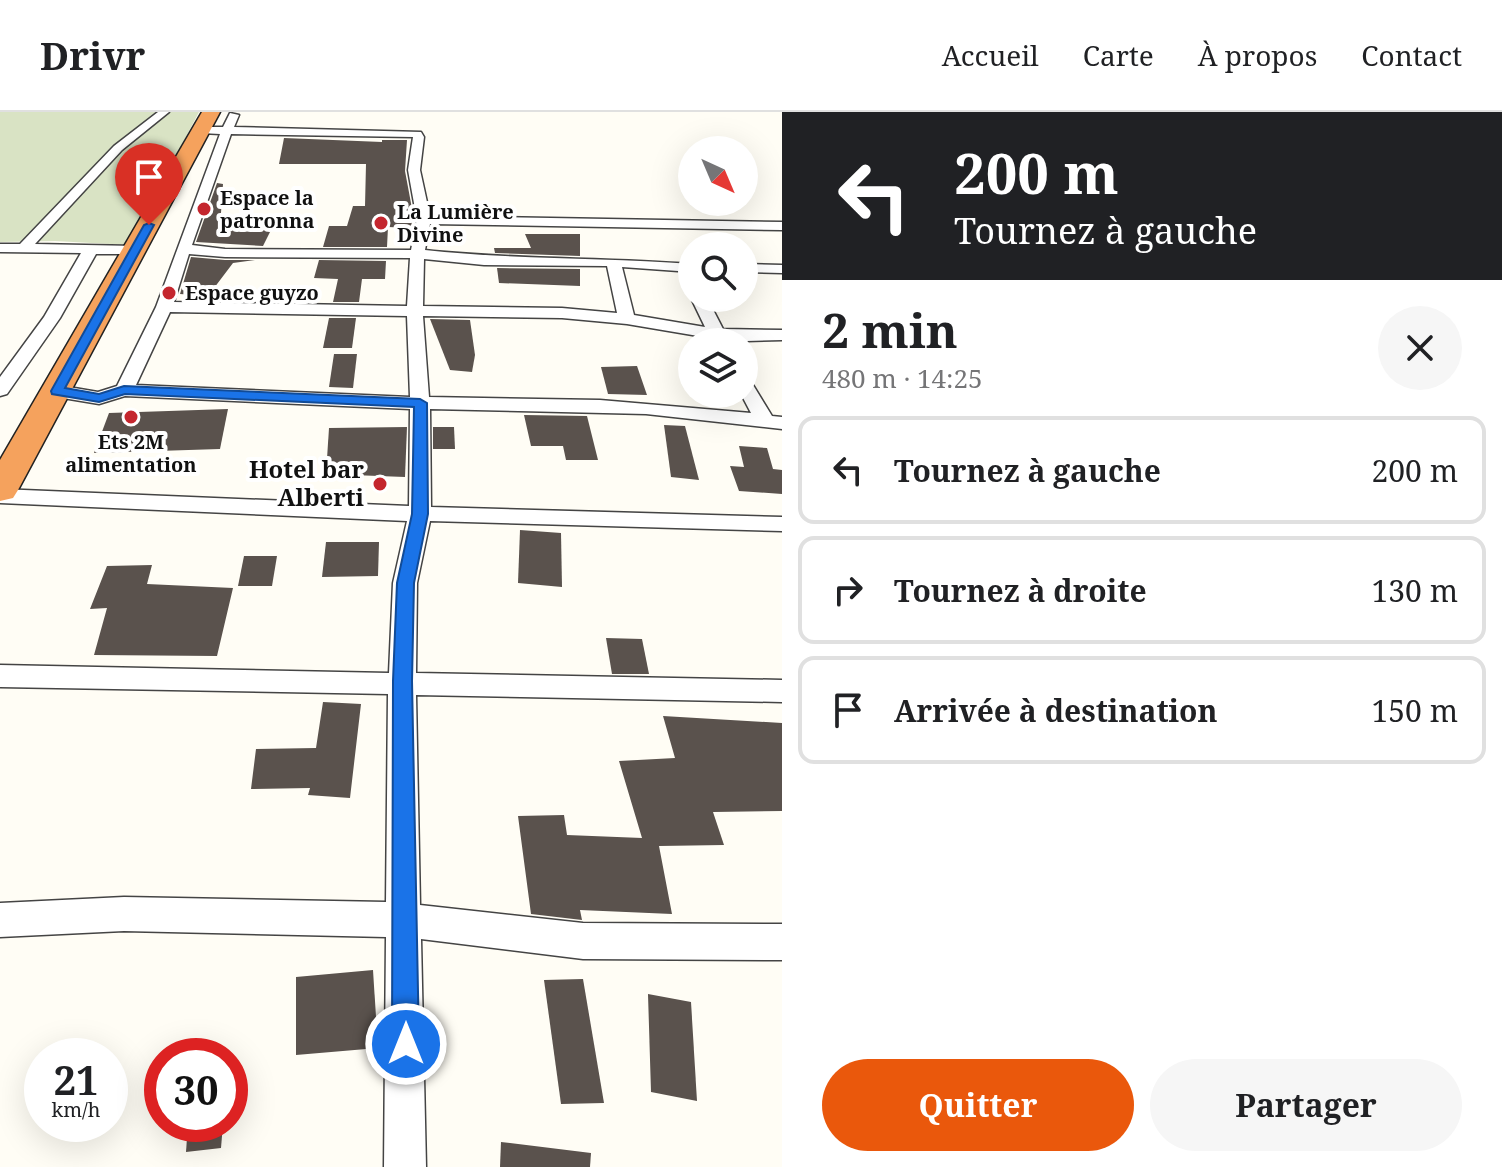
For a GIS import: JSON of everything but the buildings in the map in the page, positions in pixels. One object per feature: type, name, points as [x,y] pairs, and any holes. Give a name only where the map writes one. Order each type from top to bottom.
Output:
[{"type":"highway","points":[[0,490],[136,250],[213,124]]},
{"type":"street","points":[[23,249],[111,154],[164,112]]},
{"type":"street","points":[[213,124],[235,112]]},
{"type":"street","points":[[213,124],[417,134],[419,137],[414,170],[424,220],[417,254],[415,311],[420,403],[420,514],[405,583],[402,681],[406,920],[405,1167]]},
{"type":"street","points":[[124,390],[164,307],[184,249],[215,156],[213,124]]},
{"type":"street","points":[[424,220],[676,251]]},
{"type":"street","points":[[184,249],[225,253],[417,254],[484,261],[613,262],[782,226]]},
{"type":"street","points":[[0,248],[136,250]]},
{"type":"street","points":[[0,390],[52,318],[91,249]]},
{"type":"street","points":[[613,262],[627,319]]},
{"type":"street","points":[[758,268],[782,269]]},
{"type":"street","points":[[164,307],[562,313],[627,319],[678,330]]},
{"type":"street","points":[[758,336],[782,335]]},
{"type":"street","points":[[57,391],[99,398],[124,390],[420,403],[547,404],[712,413],[774,422]]},
{"type":"street","points":[[758,402],[774,422]]},
{"type":"street","points":[[0,496],[420,514],[782,524]]},
{"type":"street","points":[[0,676],[402,681],[782,691]]},
{"type":"street","points":[[0,920],[124,914],[406,920],[583,941],[782,942]]},
{"type":"green space","points":[[0,112],[199,112],[129,245],[0,242]]},
{"type":"place","name":"Espace la patronna","points":[[204,209]]},
{"type":"place","name":"La Lumière Divine","points":[[381,223]]},
{"type":"place","name":"Espace guyzo","points":[[169,293]]},
{"type":"place","name":"Ets 2M alimentation","points":[[131,417]]},
{"type":"place","name":"Hotel bar Alberti","points":[[380,484]]},
{"type":"route","points":[[149,225],[57,391],[99,398],[124,390],[420,403],[420,514],[405,583],[402,681],[406,1044]]}]
